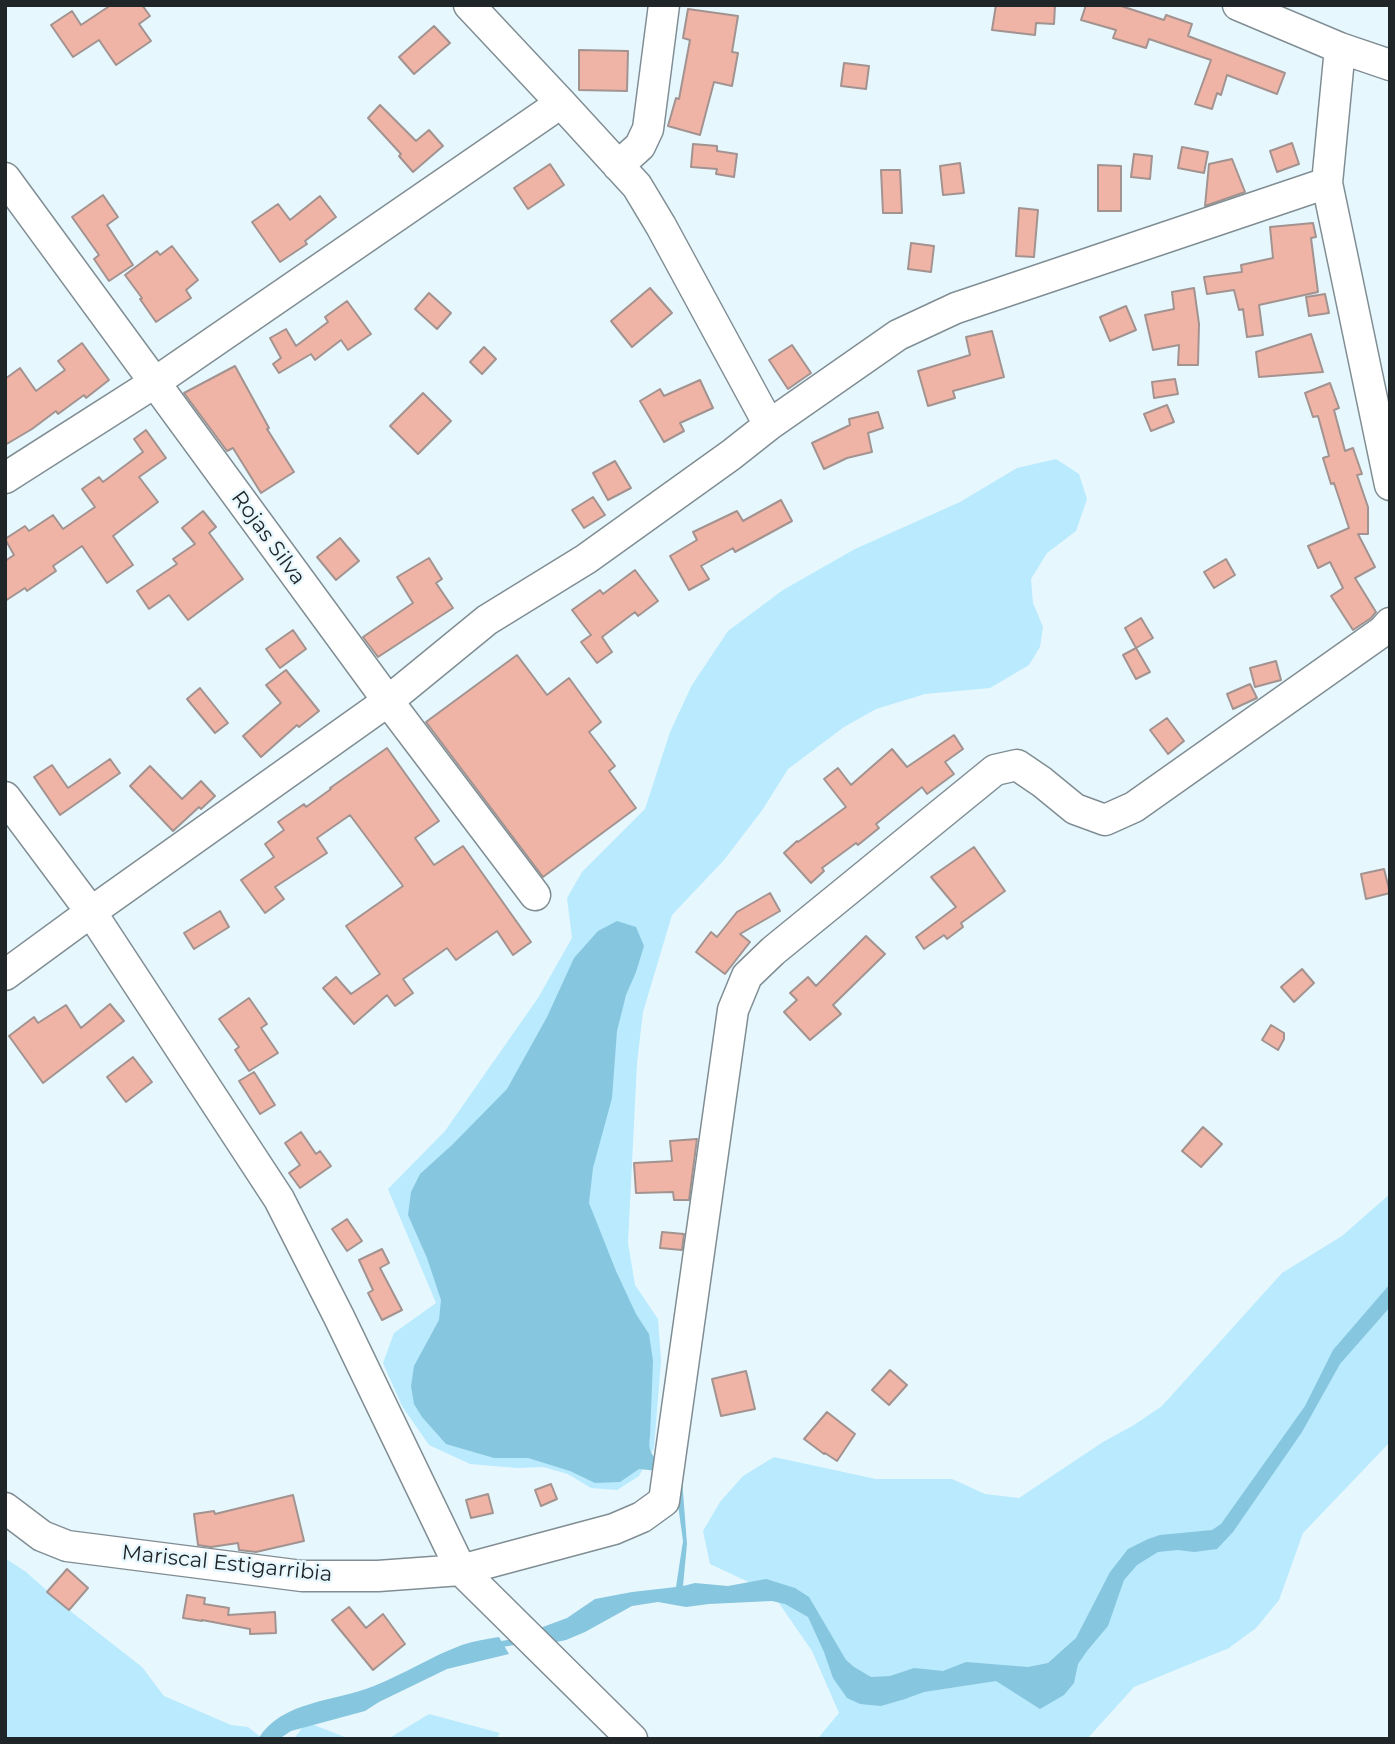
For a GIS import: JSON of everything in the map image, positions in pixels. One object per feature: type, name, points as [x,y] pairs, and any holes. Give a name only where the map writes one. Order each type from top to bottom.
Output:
[{"type":"street","points":[[469,5],[637,186],[769,425]]},
{"type":"street","points":[[618,166],[640,146],[649,130],[664,5]]},
{"type":"street","points":[[1238,5],[1296,16],[1340,48],[1390,65]]},
{"type":"street","points":[[1340,48],[1327,183],[1390,485]]},
{"type":"street","points":[[5,478],[154,383],[561,103]]},
{"type":"street","name":"Rojas Silva","points":[[5,178],[388,701],[535,895]]},
{"type":"street","points":[[5,975],[388,701],[487,620],[586,559],[769,425],[898,335],[957,308],[1327,183]]},
{"type":"street","name":"Mariscal Estigarribia","points":[[5,1508],[42,1536],[67,1546],[302,1576],[378,1576],[461,1570],[614,1530],[642,1517],[664,1501],[733,1010],[747,976],[773,951],[995,770],[1017,765],[1075,810],[1105,820],[1134,807],[1383,631],[1390,623]]},
{"type":"street","points":[[5,797],[91,912],[279,1199],[461,1570],[632,1739]]},
{"type":"shaded area","points":[[1056,459],[1079,474],[1087,499],[1076,531],[1047,553],[1031,579],[1033,603],[1043,627],[1040,647],[1029,665],[990,688],[925,694],[876,709],[844,727],[788,769],[763,809],[724,860],[672,915],[643,1012],[637,1063],[628,1243],[635,1285],[658,1319],[661,1361],[654,1448],[639,1476],[617,1490],[591,1488],[568,1474],[543,1467],[470,1464],[429,1445],[402,1406],[383,1363],[394,1333],[436,1303],[388,1189],[445,1131],[538,998],[572,938],[567,898],[582,872],[645,809],[670,732],[692,685],[728,631],[783,590],[855,549],[960,502],[1017,468]]},
{"type":"shaded area","points":[[617,921],[636,927],[644,946],[626,995],[617,1031],[612,1098],[593,1168],[589,1203],[616,1271],[636,1314],[649,1334],[653,1361],[649,1444],[650,1451],[660,1463],[658,1471],[639,1469],[620,1482],[595,1483],[570,1471],[528,1458],[494,1458],[446,1444],[422,1417],[414,1404],[411,1386],[414,1366],[439,1320],[441,1300],[427,1258],[408,1215],[411,1192],[420,1174],[507,1089],[547,1017],[574,958],[598,931]]},
{"type":"shaded area","points":[[1390,1194],[1390,1442],[1303,1533],[1279,1600],[1256,1628],[1229,1648],[1134,1687],[1087,1739],[792,1739],[819,1737],[839,1713],[812,1651],[772,1593],[710,1564],[703,1531],[720,1502],[743,1476],[774,1457],[876,1479],[952,1479],[985,1494],[1019,1498],[1162,1406],[1282,1273],[1342,1236]]},
{"type":"shaded area","points":[[1390,1284],[1390,1307],[1340,1364],[1302,1432],[1233,1532],[1217,1549],[1158,1552],[1137,1565],[1124,1580],[1108,1626],[1078,1664],[1074,1683],[1064,1695],[1040,1709],[996,1681],[924,1692],[881,1706],[860,1704],[847,1698],[833,1678],[808,1617],[785,1604],[772,1601],[686,1607],[658,1602],[632,1606],[585,1632],[552,1643],[540,1628],[567,1618],[595,1599],[676,1587],[683,1541],[675,1483],[678,1471],[682,1479],[687,1544],[683,1586],[695,1583],[728,1586],[766,1579],[795,1588],[809,1597],[846,1660],[871,1677],[890,1676],[914,1668],[943,1671],[966,1662],[1028,1667],[1048,1663],[1076,1638],[1110,1572],[1128,1549],[1160,1535],[1212,1530],[1221,1524],[1305,1406],[1333,1350]]},
{"type":"shaded area","points":[[5,1558],[26,1572],[69,1610],[142,1667],[164,1696],[231,1725],[248,1727],[263,1739],[5,1739]]},
{"type":"shaded area","points":[[499,1637],[509,1654],[447,1669],[365,1711],[291,1731],[279,1739],[258,1739],[268,1726],[295,1709],[374,1686],[462,1645]]},
{"type":"shaded area","points":[[429,1714],[500,1733],[496,1739],[388,1739]]},
{"type":"shaded area","points":[[306,1722],[350,1739],[294,1739]]},
{"type":"building","points":[[111,5],[142,5],[150,16],[139,24],[151,41],[116,65],[99,40],[73,57],[51,25],[72,11],[81,25]]},
{"type":"building","points":[[996,5],[1055,5],[1054,24],[1036,23],[1035,35],[992,30]]},
{"type":"building","points":[[1086,5],[1118,5],[1164,20],[1166,15],[1192,24],[1188,36],[1285,73],[1277,94],[1227,75],[1221,95],[1217,93],[1212,109],[1195,104],[1211,60],[1149,39],[1146,48],[1113,38],[1116,30],[1081,20]]},
{"type":"building","points":[[688,9],[738,16],[732,52],[738,53],[732,86],[714,82],[700,135],[668,126],[676,98],[679,99],[690,40],[683,38]]},
{"type":"building","points":[[434,26],[450,43],[414,74],[399,57]]},
{"type":"building","points":[[579,50],[628,51],[627,91],[579,90]]},
{"type":"building","points":[[844,63],[869,66],[866,89],[841,86]]},
{"type":"building","points":[[380,105],[416,141],[429,130],[443,146],[413,172],[399,156],[401,154],[368,118]]},
{"type":"building","points":[[1292,143],[1299,164],[1277,172],[1270,151]]},
{"type":"building","points":[[693,144],[717,146],[717,151],[737,154],[734,177],[716,174],[717,169],[691,167]]},
{"type":"building","points":[[1182,147],[1208,152],[1204,173],[1178,168]]},
{"type":"building","points":[[1134,154],[1152,156],[1150,179],[1131,177]]},
{"type":"building","points":[[1232,159],[1245,192],[1205,206],[1209,164]]},
{"type":"building","points":[[960,163],[964,193],[943,195],[940,166]]},
{"type":"building","points":[[550,164],[564,185],[528,209],[514,188]]},
{"type":"building","points":[[1098,165],[1121,166],[1121,211],[1098,211]]},
{"type":"building","points":[[881,170],[900,170],[902,213],[883,213]]},
{"type":"building","points":[[103,195],[118,217],[107,225],[133,265],[109,281],[94,259],[99,255],[72,217]]},
{"type":"building","points":[[320,196],[336,217],[305,241],[307,244],[280,262],[252,222],[278,204],[290,220]]},
{"type":"building","points":[[1019,208],[1038,210],[1034,257],[1016,256]]},
{"type":"building","points":[[1313,223],[1316,237],[1311,238],[1318,292],[1259,305],[1263,335],[1247,337],[1243,309],[1239,310],[1234,290],[1207,294],[1204,277],[1242,272],[1241,265],[1273,258],[1270,227]]},
{"type":"building","points":[[911,243],[934,246],[931,272],[908,269]]},
{"type":"building","points":[[172,246],[198,280],[186,290],[191,298],[156,322],[125,275],[157,251],[160,255]]},
{"type":"building","points":[[650,288],[672,313],[632,347],[611,321]]},
{"type":"building","points":[[1194,288],[1199,324],[1198,365],[1178,365],[1179,345],[1153,350],[1145,315],[1174,309],[1172,292]]},
{"type":"building","points":[[429,293],[451,313],[437,329],[415,309]]},
{"type":"building","points":[[1325,294],[1329,313],[1309,316],[1306,297]]},
{"type":"building","points":[[347,301],[371,334],[348,350],[341,340],[315,360],[311,354],[279,373],[273,364],[281,358],[270,338],[286,329],[296,346],[328,322],[325,317]]},
{"type":"building","points":[[1126,306],[1136,330],[1110,341],[1100,317]]},
{"type":"building","points":[[992,331],[1004,377],[953,391],[955,398],[928,406],[918,371],[970,355],[966,337]]},
{"type":"building","points":[[1311,334],[1323,372],[1259,377],[1256,352]]},
{"type":"building","points":[[82,343],[109,380],[86,398],[84,395],[58,414],[56,411],[5,445],[5,379],[20,368],[36,391],[65,370],[58,361]]},
{"type":"building","points":[[792,345],[811,373],[788,389],[769,360]]},
{"type":"building","points":[[484,347],[496,359],[482,374],[470,362]]},
{"type":"building","points":[[235,366],[269,428],[267,429],[294,472],[261,493],[233,448],[227,451],[184,393]]},
{"type":"building","points":[[1175,379],[1178,394],[1154,398],[1152,382]]},
{"type":"building","points":[[700,380],[713,408],[680,423],[684,431],[664,442],[640,401],[660,389],[664,396]]},
{"type":"building","points":[[1330,383],[1339,408],[1334,410],[1345,451],[1353,448],[1362,474],[1357,475],[1368,507],[1368,534],[1358,534],[1375,567],[1355,578],[1376,612],[1353,630],[1331,596],[1343,588],[1330,562],[1318,568],[1308,546],[1349,528],[1323,458],[1329,456],[1318,416],[1313,417],[1305,393]]},
{"type":"building","points":[[423,393],[451,421],[418,454],[390,426]]},
{"type":"building","points":[[1167,405],[1174,422],[1151,431],[1144,414]]},
{"type":"building","points":[[878,412],[883,428],[868,433],[872,452],[847,458],[824,469],[812,443],[850,425],[849,419]]},
{"type":"building","points":[[146,430],[166,458],[139,477],[158,502],[113,536],[133,565],[107,583],[82,546],[53,566],[56,571],[27,591],[25,588],[5,601],[5,561],[14,555],[5,539],[25,526],[29,531],[53,515],[63,529],[95,507],[82,489],[99,477],[103,482],[143,452],[134,439]]},
{"type":"building","points":[[615,461],[631,488],[608,500],[593,473]]},
{"type":"building","points":[[593,497],[605,515],[584,528],[572,510]]},
{"type":"building","points":[[781,500],[792,521],[735,552],[733,548],[701,566],[709,579],[689,590],[670,556],[697,540],[693,532],[737,511],[743,521]]},
{"type":"building","points":[[203,511],[216,527],[209,533],[243,579],[188,620],[169,595],[149,609],[137,591],[177,564],[173,559],[195,544],[182,528]]},
{"type":"building","points":[[340,538],[359,561],[336,580],[317,557]]},
{"type":"building","points":[[429,558],[442,579],[436,583],[453,608],[378,657],[363,637],[413,603],[397,577]]},
{"type":"building","points":[[1226,559],[1235,575],[1214,588],[1204,572]]},
{"type":"building","points":[[635,570],[658,601],[638,616],[635,612],[602,637],[612,652],[597,663],[581,642],[591,635],[572,610],[600,590],[603,594]]},
{"type":"building","points":[[1141,618],[1153,638],[1136,648],[1125,628]]},
{"type":"building","points":[[293,630],[306,649],[280,668],[266,649]]},
{"type":"building","points":[[1136,648],[1150,672],[1136,679],[1123,655]]},
{"type":"building","points":[[517,655],[547,695],[569,678],[601,722],[589,732],[615,766],[609,771],[636,808],[543,877],[426,722]]},
{"type":"building","points":[[1276,661],[1281,680],[1255,687],[1250,668]]},
{"type":"building","points":[[286,670],[319,711],[299,727],[297,725],[261,757],[243,736],[281,703],[266,685]]},
{"type":"building","points":[[1250,684],[1257,698],[1233,709],[1227,694]]},
{"type":"building","points":[[200,688],[228,723],[215,733],[187,699]]},
{"type":"building","points":[[1167,718],[1184,741],[1168,754],[1150,730]]},
{"type":"building","points":[[954,735],[963,749],[945,762],[954,774],[927,794],[922,787],[876,824],[879,828],[822,868],[824,871],[811,883],[784,853],[846,807],[824,779],[838,768],[851,785],[892,749],[907,767]]},
{"type":"building","points":[[387,748],[439,821],[415,838],[434,865],[463,846],[531,942],[513,955],[497,931],[456,960],[447,948],[403,979],[413,993],[395,1006],[387,995],[354,1024],[323,988],[336,977],[351,994],[380,974],[346,926],[403,886],[350,815],[317,838],[327,853],[275,887],[284,899],[265,913],[241,880],[274,857],[265,844],[284,830],[278,822],[304,804],[306,807]]},
{"type":"building","points":[[110,759],[120,773],[60,815],[34,777],[52,765],[68,788]]},
{"type":"building","points":[[150,766],[182,799],[201,781],[215,796],[173,831],[130,786]]},
{"type":"building","points":[[974,847],[1005,891],[961,923],[963,927],[947,939],[944,935],[924,949],[916,937],[956,907],[931,877]]},
{"type":"building","points":[[1384,869],[1390,893],[1366,899],[1361,874]]},
{"type":"building","points":[[770,893],[780,911],[740,934],[750,942],[725,974],[696,952],[711,932],[717,937],[737,912]]},
{"type":"building","points":[[220,911],[229,927],[194,949],[184,933]]},
{"type":"building","points":[[866,936],[885,954],[833,1005],[841,1014],[810,1040],[784,1012],[797,1000],[790,993],[808,977],[816,986]]},
{"type":"building","points":[[1302,969],[1314,983],[1294,1002],[1281,987]]},
{"type":"building","points":[[249,998],[267,1024],[261,1028],[278,1053],[249,1071],[235,1050],[239,1047],[219,1019]]},
{"type":"building","points":[[110,1004],[124,1021],[43,1083],[9,1036],[34,1017],[38,1023],[66,1005],[81,1028]]},
{"type":"building","points":[[1271,1025],[1284,1033],[1278,1050],[1262,1040]]},
{"type":"building","points":[[133,1057],[152,1082],[126,1102],[107,1077]]},
{"type":"building","points":[[254,1072],[275,1105],[260,1114],[239,1081]]},
{"type":"building","points":[[1203,1127],[1222,1144],[1201,1167],[1182,1151]]},
{"type":"building","points":[[301,1132],[316,1154],[320,1151],[331,1166],[300,1188],[289,1173],[300,1165],[285,1143]]},
{"type":"building","points":[[697,1139],[689,1200],[674,1200],[673,1192],[636,1193],[634,1163],[672,1161],[670,1141]]},
{"type":"building","points":[[347,1219],[362,1241],[347,1251],[332,1229]]},
{"type":"building","points":[[662,1232],[684,1234],[682,1250],[660,1248]]},
{"type":"building","points":[[382,1249],[389,1263],[380,1268],[402,1310],[382,1320],[368,1293],[373,1290],[359,1260]]},
{"type":"building","points":[[890,1370],[907,1385],[889,1405],[872,1390]]},
{"type":"building","points":[[746,1371],[755,1409],[721,1416],[712,1379]]},
{"type":"building","points":[[827,1412],[855,1434],[837,1461],[804,1439]]},
{"type":"building","points":[[551,1484],[557,1499],[541,1506],[535,1490]]},
{"type":"building","points":[[488,1494],[493,1513],[471,1518],[466,1500]]},
{"type":"building","points":[[293,1495],[304,1541],[256,1552],[239,1550],[238,1543],[211,1547],[198,1545],[194,1514],[214,1511],[215,1514]]},
{"type":"building","points":[[67,1569],[88,1588],[69,1610],[47,1592]]},
{"type":"building","points":[[187,1595],[205,1598],[204,1604],[229,1608],[228,1615],[275,1612],[276,1633],[250,1634],[250,1629],[183,1618]]},
{"type":"building","points":[[349,1607],[366,1628],[383,1614],[405,1644],[373,1670],[332,1620]]},
{"type":"waterway","points":[[496,1645],[520,1641]]}]
